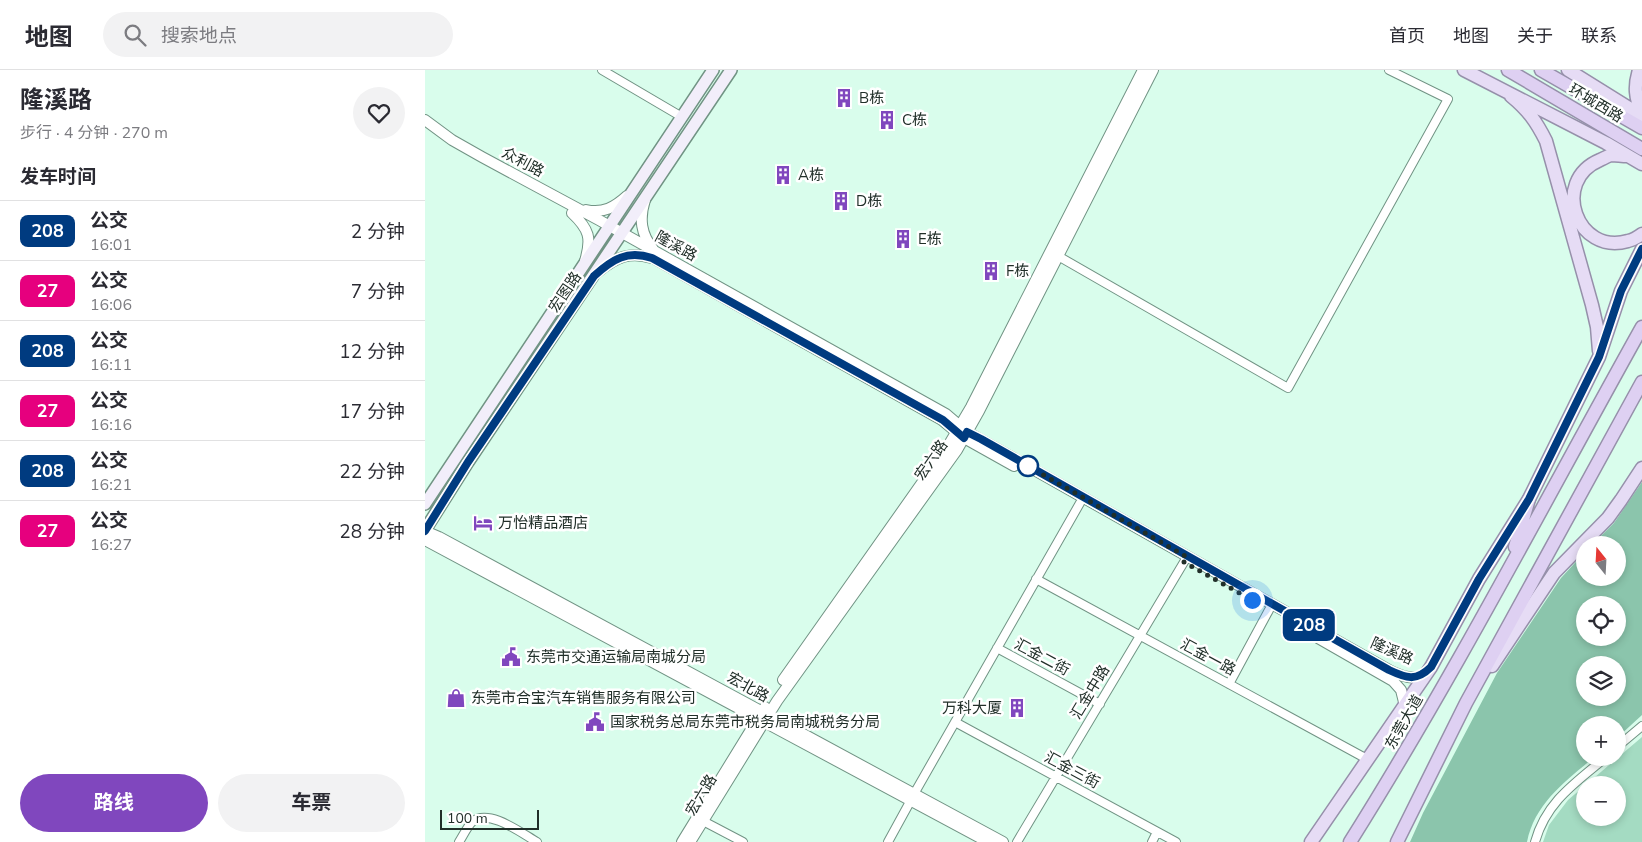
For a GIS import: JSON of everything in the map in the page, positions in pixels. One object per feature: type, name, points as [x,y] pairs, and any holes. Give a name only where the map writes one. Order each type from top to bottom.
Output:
[{"type":"highway","name":"环城西路","points":[[1508,70],[1642,149]]},
{"type":"highway","name":"环城西路","points":[[1541,70],[1642,128]]},
{"type":"highway","name":"东莞大道","points":[[1350,842],[1397,768],[1642,327]]},
{"type":"highway","points":[[1397,842],[1467,703],[1642,382]]},
{"type":"highway","points":[[1507,572],[1529,499]]},
{"type":"main road","name":"宏图路","points":[[425,504],[713,70]]},
{"type":"main road","name":"宏图路","points":[[425,531],[468,462],[731,70]]},
{"type":"main road","points":[[1464,70],[1637,161]]},
{"type":"main road","points":[[1569,70],[1642,115]]},
{"type":"main road","points":[[1639,70],[1635,82],[1636,100],[1642,115]]},
{"type":"main road","points":[[1511,96],[1528,110],[1546,140],[1593,305],[1599,357]]},
{"type":"main road","points":[[1637,161],[1610,155],[1592,163],[1581,174],[1574,188],[1573,206],[1578,220],[1588,232],[1601,241],[1615,243],[1629,241],[1642,234]]},
{"type":"main road","points":[[1311,842],[1431,667],[1479,579],[1529,499],[1599,357],[1621,291],[1642,249]]},
{"type":"main road","points":[[1467,703],[1554,573],[1608,518],[1642,468]]},
{"type":"street","points":[[602,70],[682,117]]},
{"type":"street","name":"宏六路","points":[[962,432],[1143,70]]},
{"type":"street","name":"宏六路","points":[[682,842],[763,716],[962,432],[1058,256],[1153,70]]},
{"type":"street","points":[[1058,256],[1288,388],[1448,99],[1389,70]]},
{"type":"street","name":"众利路","points":[[425,120],[463,147],[608,229]]},
{"type":"street","name":"众利路","points":[[425,126],[461,152],[575,211]]},
{"type":"street","points":[[575,211],[601,212],[621,202],[636,186]]},
{"type":"street","points":[[594,276],[606,265],[618,258],[631,254],[654,255],[643,235],[641,227],[643,206],[647,196]]},
{"type":"street","points":[[575,211],[588,233],[587,254],[582,268]]},
{"type":"street","name":"隆溪路","points":[[608,229],[943,420],[1080,503],[1402,676],[1418,677],[1431,667]]},
{"type":"street","name":"隆溪路","points":[[962,432],[1186,559],[1269,610],[1393,681],[1401,690],[1405,706]]},
{"type":"street","points":[[888,842],[1080,503]]},
{"type":"street","name":"宏北路","points":[[425,531],[912,797],[988,842]]},
{"type":"street","name":"宏北路","points":[[425,540],[763,716]]},
{"type":"street","name":"汇金中路","points":[[1017,842],[1186,559]]},
{"type":"street","name":"汇金一路","points":[[1036,580],[1367,759]]},
{"type":"street","points":[[1229,684],[1269,610]]},
{"type":"street","name":"汇金二街","points":[[997,648],[1099,704]]},
{"type":"street","name":"宏六路","points":[[690,842],[763,716]]},
{"type":"street","name":"汇金三街","points":[[955,722],[1176,842]]},
{"type":"street","points":[[1626,739],[1642,726]]},
{"type":"street","points":[[1535,842],[1541,821],[1558,799],[1596,766]]},
{"type":"street","name":"宏北路","points":[[912,797],[1003,842]]},
{"type":"street","points":[[459,842],[473,821],[485,817],[496,820],[537,842]]},
{"type":"street","points":[[703,821],[743,842]]},
{"type":"street","points":[[1152,842],[1157,832]]},
{"type":"green space","points":[[1642,482],[1642,715],[1626,730],[1626,716],[1576,716],[1576,766],[1584,766],[1562,785],[1544,805],[1531,828],[1527,842],[1410,842],[1423,813],[1497,673],[1561,578],[1576,562],[1576,586],[1626,586],[1626,536],[1601,536],[1614,523]]},
{"type":"green space","points":[[1642,737],[1642,842],[1543,842],[1549,825],[1568,800],[1576,793],[1576,826],[1626,826],[1626,776],[1596,776],[1608,766],[1626,766],[1626,751]]},
{"type":"bus line","name":"208","points":[[425,531],[468,462],[594,276],[606,265],[618,258],[631,254],[641,255],[652,258],[943,420],[964,438],[967,432],[981,439],[1389,670],[1402,676],[1418,677],[1431,667],[1479,579],[1529,499],[1599,357],[1621,291],[1642,249]]},
{"type":"place","name":"B栋","points":[[844,98]]},
{"type":"place","name":"C栋","points":[[887,120]]},
{"type":"place","name":"A栋","points":[[783,175]]},
{"type":"place","name":"D栋","points":[[841,201]]},
{"type":"place","name":"E栋","points":[[903,239]]},
{"type":"place","name":"F栋","points":[[991,271]]},
{"type":"place","name":"万怡精品酒店","points":[[483,523]]},
{"type":"place","name":"东莞市交通运输局南城分局","points":[[511,657]]},
{"type":"place","name":"东莞市合宝汽车销售服务有限公司","points":[[456,698]]},
{"type":"place","name":"万科大厦","points":[[1017,708]]},
{"type":"place","name":"国家税务总局东莞市税务局南城税务分局","points":[[595,722]]},
{"type":"route","points":[[1028,466],[1187,557],[1184,562],[1252,600]]}]
